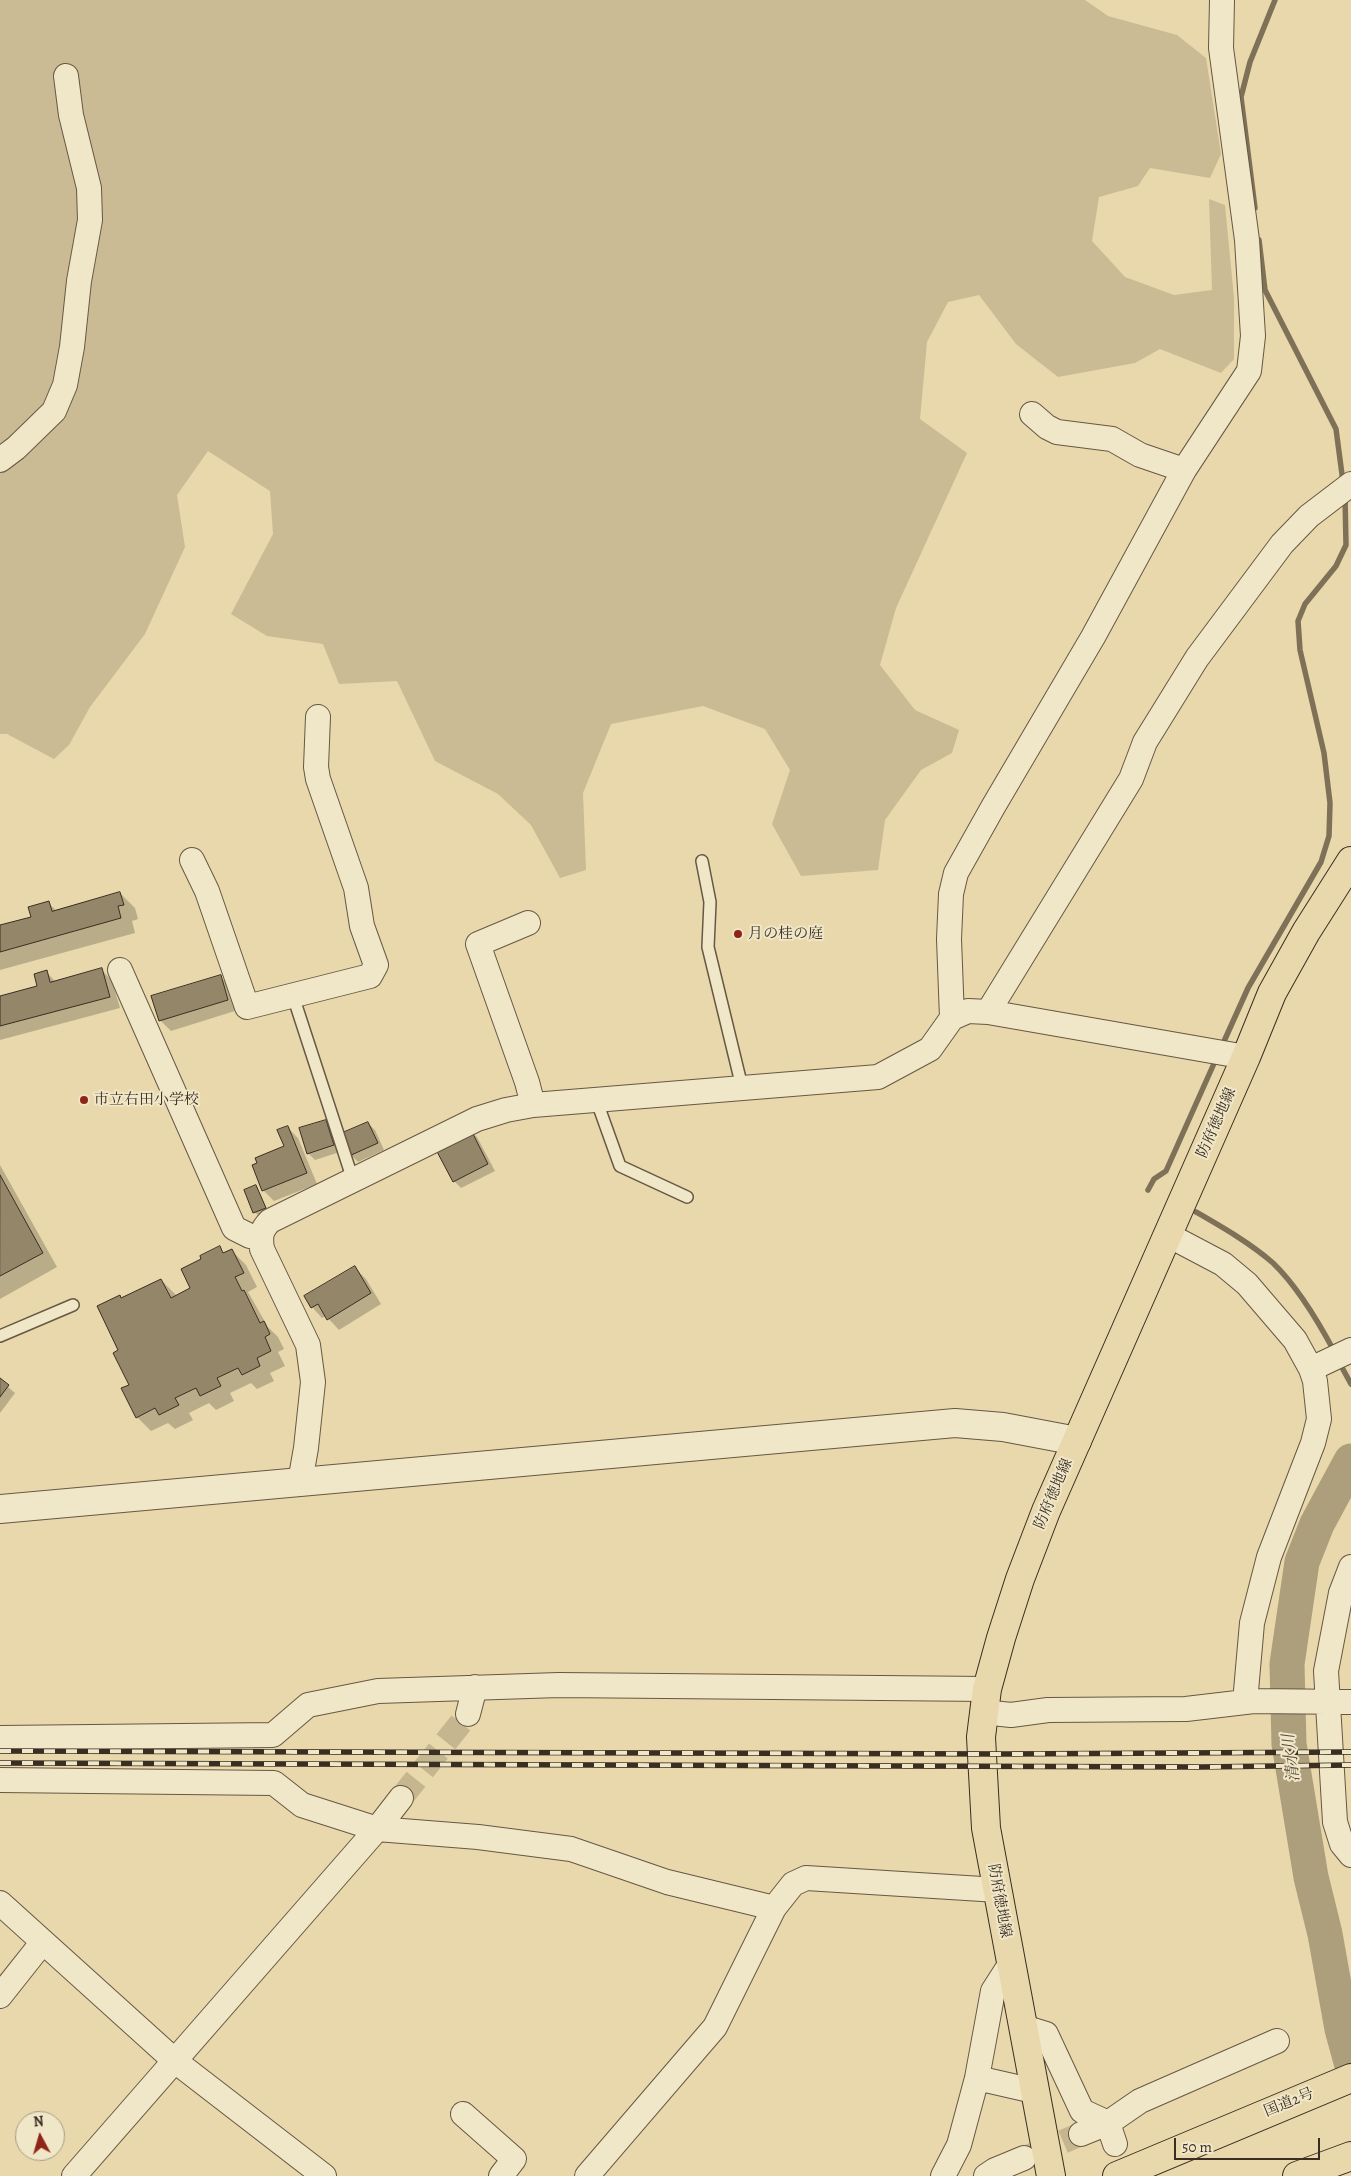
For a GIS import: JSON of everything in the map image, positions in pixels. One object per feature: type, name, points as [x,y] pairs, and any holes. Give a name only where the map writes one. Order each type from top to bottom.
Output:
[{"type":"main road","name":"防府徳地線","points":[[1051,2176],[1022,2027],[985,1818],[981,1737],[985,1700],[1020,1579],[1046,1511],[1246,1058],[1272,992],[1306,932],[1351,861]]},
{"type":"main road","name":"国道2号","points":[[1116,2176],[1340,2082]]},
{"type":"main road","points":[[1297,2176],[1349,2157]]},
{"type":"street","points":[[952,1018],[949,939],[951,894],[956,873],[1094,637],[1184,470],[1249,371],[1253,336],[1248,240],[1237,174],[1221,48],[1222,0]]},
{"type":"street","points":[[0,460],[16,448],[54,410],[65,386],[67,376],[79,281],[90,220],[88,188],[71,115],[66,76]]},
{"type":"street","points":[[1032,414],[1047,427],[1057,432],[1112,439],[1140,455],[1184,470]]},
{"type":"street","points":[[988,1012],[1131,779],[1145,742],[1197,658],[1282,544],[1310,516],[1351,484]]},
{"type":"street","points":[[192,860],[207,891],[247,1007],[370,976],[376,965],[362,926],[356,888],[318,779],[316,767],[318,717]]},
{"type":"street","points":[[528,922],[478,944],[527,1082],[533,1105]]},
{"type":"street","points":[[120,970],[234,1228],[250,1236],[260,1237]]},
{"type":"street","points":[[300,1482],[306,1448],[313,1382],[308,1345],[265,1256],[260,1237],[263,1228],[270,1220],[477,1119],[506,1110],[533,1105],[878,1077],[930,1049],[952,1018],[968,1011],[988,1012],[1246,1058]]},
{"type":"street","points":[[1168,1236],[1222,1264],[1247,1284],[1294,1340],[1311,1369],[1316,1388],[1319,1419],[1313,1443],[1269,1557],[1252,1623],[1250,1702]]},
{"type":"street","points":[[1311,1369],[1351,1350]]},
{"type":"street","points":[[0,1509],[955,1423],[1003,1427],[1077,1441]]},
{"type":"street","points":[[1351,1567],[1341,1593],[1320,1701],[1343,1812],[1335,1822],[1342,1844],[1351,1855]]},
{"type":"street","points":[[0,1738],[273,1736],[308,1705],[378,1691],[475,1687],[559,1685],[985,1700],[1011,1715],[1048,1710],[1186,1709],[1250,1702],[1351,1702]]},
{"type":"street","points":[[468,1714],[475,1687]]},
{"type":"street","points":[[0,1780],[274,1783],[302,1806],[377,1829],[478,1837],[571,1850],[667,1882],[774,1908]]},
{"type":"street","points":[[74,2176],[377,1829],[401,1798]]},
{"type":"street","points":[[587,2176],[715,2027],[774,1908],[793,1884],[806,1878],[998,1890]]},
{"type":"street","points":[[0,1903],[42,1943],[175,2061],[324,2176]]},
{"type":"street","points":[[0,1996],[42,1943]]},
{"type":"street","points":[[943,2176],[959,2145],[977,2078],[993,1991],[1011,1963]]},
{"type":"street","points":[[1022,2027],[1046,2034],[1082,2111],[1112,2133]]},
{"type":"street","points":[[1082,2134],[1112,2133],[1140,2101],[1277,2041]]},
{"type":"street","points":[[977,2078],[1034,2091]]},
{"type":"street","points":[[463,2114],[514,2159],[501,2176]]},
{"type":"street","points":[[992,2174],[1024,2158]]},
{"type":"lane","points":[[702,861],[710,902],[708,947],[742,1087]]},
{"type":"lane","points":[[293,996],[353,1180]]},
{"type":"lane","points":[[596,1099],[620,1166],[686,1197]]},
{"type":"lane","points":[[0,1336],[73,1305]]},
{"type":"shaded area","points":[[0,0],[1085,0],[1108,16],[1177,35],[1206,58],[1221,154],[1210,178],[1150,168],[1138,186],[1099,197],[1092,241],[1125,277],[1174,295],[1212,290],[1209,199],[1225,205],[1234,298],[1234,359],[1221,373],[1160,349],[1135,363],[1058,377],[1016,344],[979,295],[948,302],[927,342],[920,419],[967,453],[896,608],[880,665],[915,710],[959,730],[952,753],[921,770],[885,820],[878,870],[801,876],[772,824],[790,770],[765,729],[703,706],[611,724],[583,793],[586,870],[560,878],[531,825],[498,794],[435,761],[397,681],[339,684],[323,644],[267,636],[231,614],[273,534],[270,491],[208,451],[177,495],[185,547],[145,634],[90,707],[69,745],[54,759],[7,734],[0,734]]},
{"type":"building","points":[[120,892],[124,905],[118,906],[121,918],[0,952],[0,925],[31,917],[28,907],[49,901],[52,911]]},
{"type":"building","points":[[102,968],[110,997],[0,1026],[0,996],[37,986],[34,974],[47,970],[50,982]]},
{"type":"building","points":[[221,975],[228,1000],[159,1021],[151,996]]},
{"type":"building","points":[[326,1120],[334,1145],[307,1154],[299,1128]]},
{"type":"building","points":[[368,1122],[378,1143],[349,1156],[340,1134]]},
{"type":"building","points":[[288,1126],[307,1173],[262,1191],[252,1165],[257,1163],[255,1158],[284,1146],[277,1130]]},
{"type":"building","points":[[470,1128],[488,1164],[453,1182],[434,1146]]},
{"type":"building","points":[[0,1175],[43,1253],[0,1276]]},
{"type":"building","points":[[256,1185],[266,1208],[253,1213],[244,1190]]},
{"type":"building","points":[[220,1246],[223,1253],[232,1249],[244,1273],[235,1277],[242,1291],[244,1290],[260,1323],[264,1321],[270,1334],[265,1337],[271,1351],[257,1358],[260,1366],[242,1375],[238,1368],[217,1378],[221,1386],[200,1396],[196,1388],[175,1398],[179,1405],[159,1415],[155,1408],[136,1418],[121,1388],[129,1385],[113,1353],[118,1350],[97,1306],[120,1295],[121,1298],[161,1279],[171,1298],[190,1288],[181,1269],[201,1259],[200,1256]]},
{"type":"building","points":[[355,1266],[371,1293],[327,1320],[318,1304],[311,1308],[304,1296]]},
{"type":"building","points":[[0,1378],[9,1385],[0,1397]]},
{"type":"waterway","points":[[1255,208],[1241,97],[1250,62],[1275,0]]},
{"type":"waterway","points":[[1259,240],[1265,290],[1336,429],[1343,482]]},
{"type":"waterway","points":[[1221,1048],[1248,988],[1321,862],[1329,836],[1330,803],[1324,753],[1300,650],[1298,621],[1305,604],[1336,566],[1346,545],[1345,496]]},
{"type":"waterway","points":[[1148,1190],[1154,1179],[1166,1171],[1216,1059]]},
{"type":"waterway","points":[[1196,1212],[1245,1242],[1282,1272],[1314,1317],[1334,1351]]},
{"type":"waterway","points":[[1339,1362],[1351,1384]]},
{"type":"waterway","name":"清水川","points":[[1351,1461],[1317,1524],[1302,1562],[1287,1664],[1289,1744],[1311,1877],[1325,1934],[1342,2029],[1351,2062]]},
{"type":"tunnel","points":[[401,1798],[468,1714]]},
{"type":"tunnel","points":[[1030,2156],[1081,2134]]},
{"type":"railway","points":[[0,1751],[1004,1754],[1351,1752]]},
{"type":"railway","points":[[0,1763],[1201,1767],[1351,1765]]},
{"type":"place","name":"月の桂の庭","points":[[738,934]]},
{"type":"place","name":"市立右田小学校","points":[[84,1100]]}]
